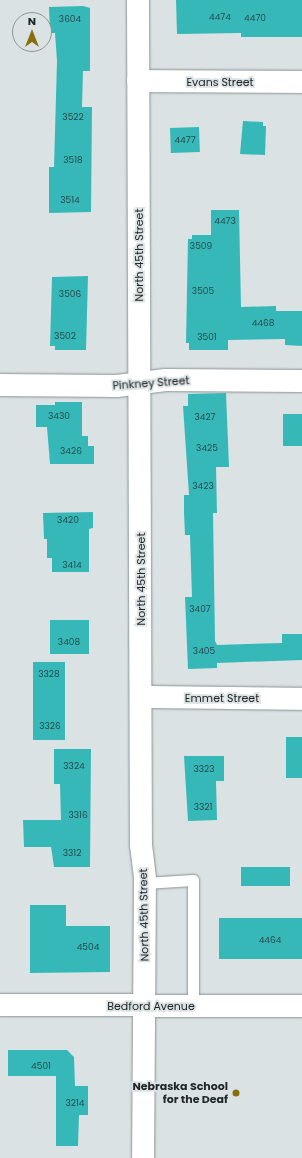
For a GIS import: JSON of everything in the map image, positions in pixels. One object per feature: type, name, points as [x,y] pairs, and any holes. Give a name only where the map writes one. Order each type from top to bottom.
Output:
[{"type":"street","name":"North 45th Street","points":[[138,0],[141,845],[145,883],[143,1158]]},
{"type":"street","name":"Evans Street","points":[[138,81],[302,82]]},
{"type":"street","name":"Pinkney Street","points":[[0,385],[140,383],[166,380],[302,381]]},
{"type":"street","name":"Emmet Street","points":[[141,697],[302,699]]},
{"type":"street","name":"Bedford Avenue","points":[[0,1005],[302,1006]]},
{"type":"lane","points":[[145,883],[193,880],[193,1006]]},
{"type":"building","points":[[176,0],[302,0],[302,37],[241,37],[241,33],[177,34]]},
{"type":"building","points":[[83,6],[90,8],[90,71],[83,71],[82,107],[92,107],[91,212],[49,213],[49,167],[54,167],[57,61],[55,33],[52,33],[52,12],[49,12],[49,7]]},
{"type":"building","points":[[243,121],[263,122],[263,126],[266,126],[265,155],[240,154]]},
{"type":"building","points":[[199,127],[200,152],[171,153],[170,128]]},
{"type":"building","points":[[211,210],[239,210],[241,307],[276,306],[276,311],[302,311],[302,346],[285,345],[285,339],[228,340],[228,350],[189,350],[189,343],[186,343],[188,239],[192,239],[192,235],[211,235]]},
{"type":"building","points":[[88,276],[86,350],[55,350],[55,346],[50,346],[52,277]]},
{"type":"building","points":[[226,393],[229,467],[216,467],[217,513],[213,513],[215,641],[217,645],[282,643],[282,634],[302,634],[302,660],[217,663],[217,668],[188,669],[185,597],[192,597],[190,535],[185,535],[184,495],[189,495],[183,406],[188,406],[188,394]]},
{"type":"building","points":[[55,402],[82,402],[82,436],[88,436],[88,446],[94,446],[94,464],[50,464],[47,427],[36,427],[36,405],[55,405]]},
{"type":"building","points":[[283,414],[302,414],[302,446],[283,446]]},
{"type":"building","points":[[93,512],[93,528],[89,529],[89,572],[52,572],[52,558],[47,558],[47,539],[44,539],[43,513]]},
{"type":"building","points":[[50,620],[89,620],[89,654],[50,654]]},
{"type":"building","points":[[33,662],[65,662],[65,740],[33,740]]},
{"type":"building","points":[[286,737],[302,737],[302,778],[286,778]]},
{"type":"building","points":[[54,749],[91,749],[90,867],[54,867],[51,847],[24,847],[23,820],[61,820],[60,784],[54,784]]},
{"type":"building","points":[[184,756],[224,756],[224,781],[216,781],[217,820],[188,821]]},
{"type":"building","points":[[241,867],[290,867],[290,886],[241,886]]},
{"type":"building","points":[[30,905],[66,905],[66,926],[110,926],[110,972],[30,973]]},
{"type":"building","points":[[219,918],[302,918],[302,959],[219,959]]},
{"type":"building","points":[[8,1050],[67,1050],[74,1057],[75,1086],[88,1086],[88,1115],[79,1115],[78,1146],[56,1146],[56,1076],[8,1076]]},
{"type":"place","name":"Nebraska School for the Deaf","points":[[236,1093]]}]
